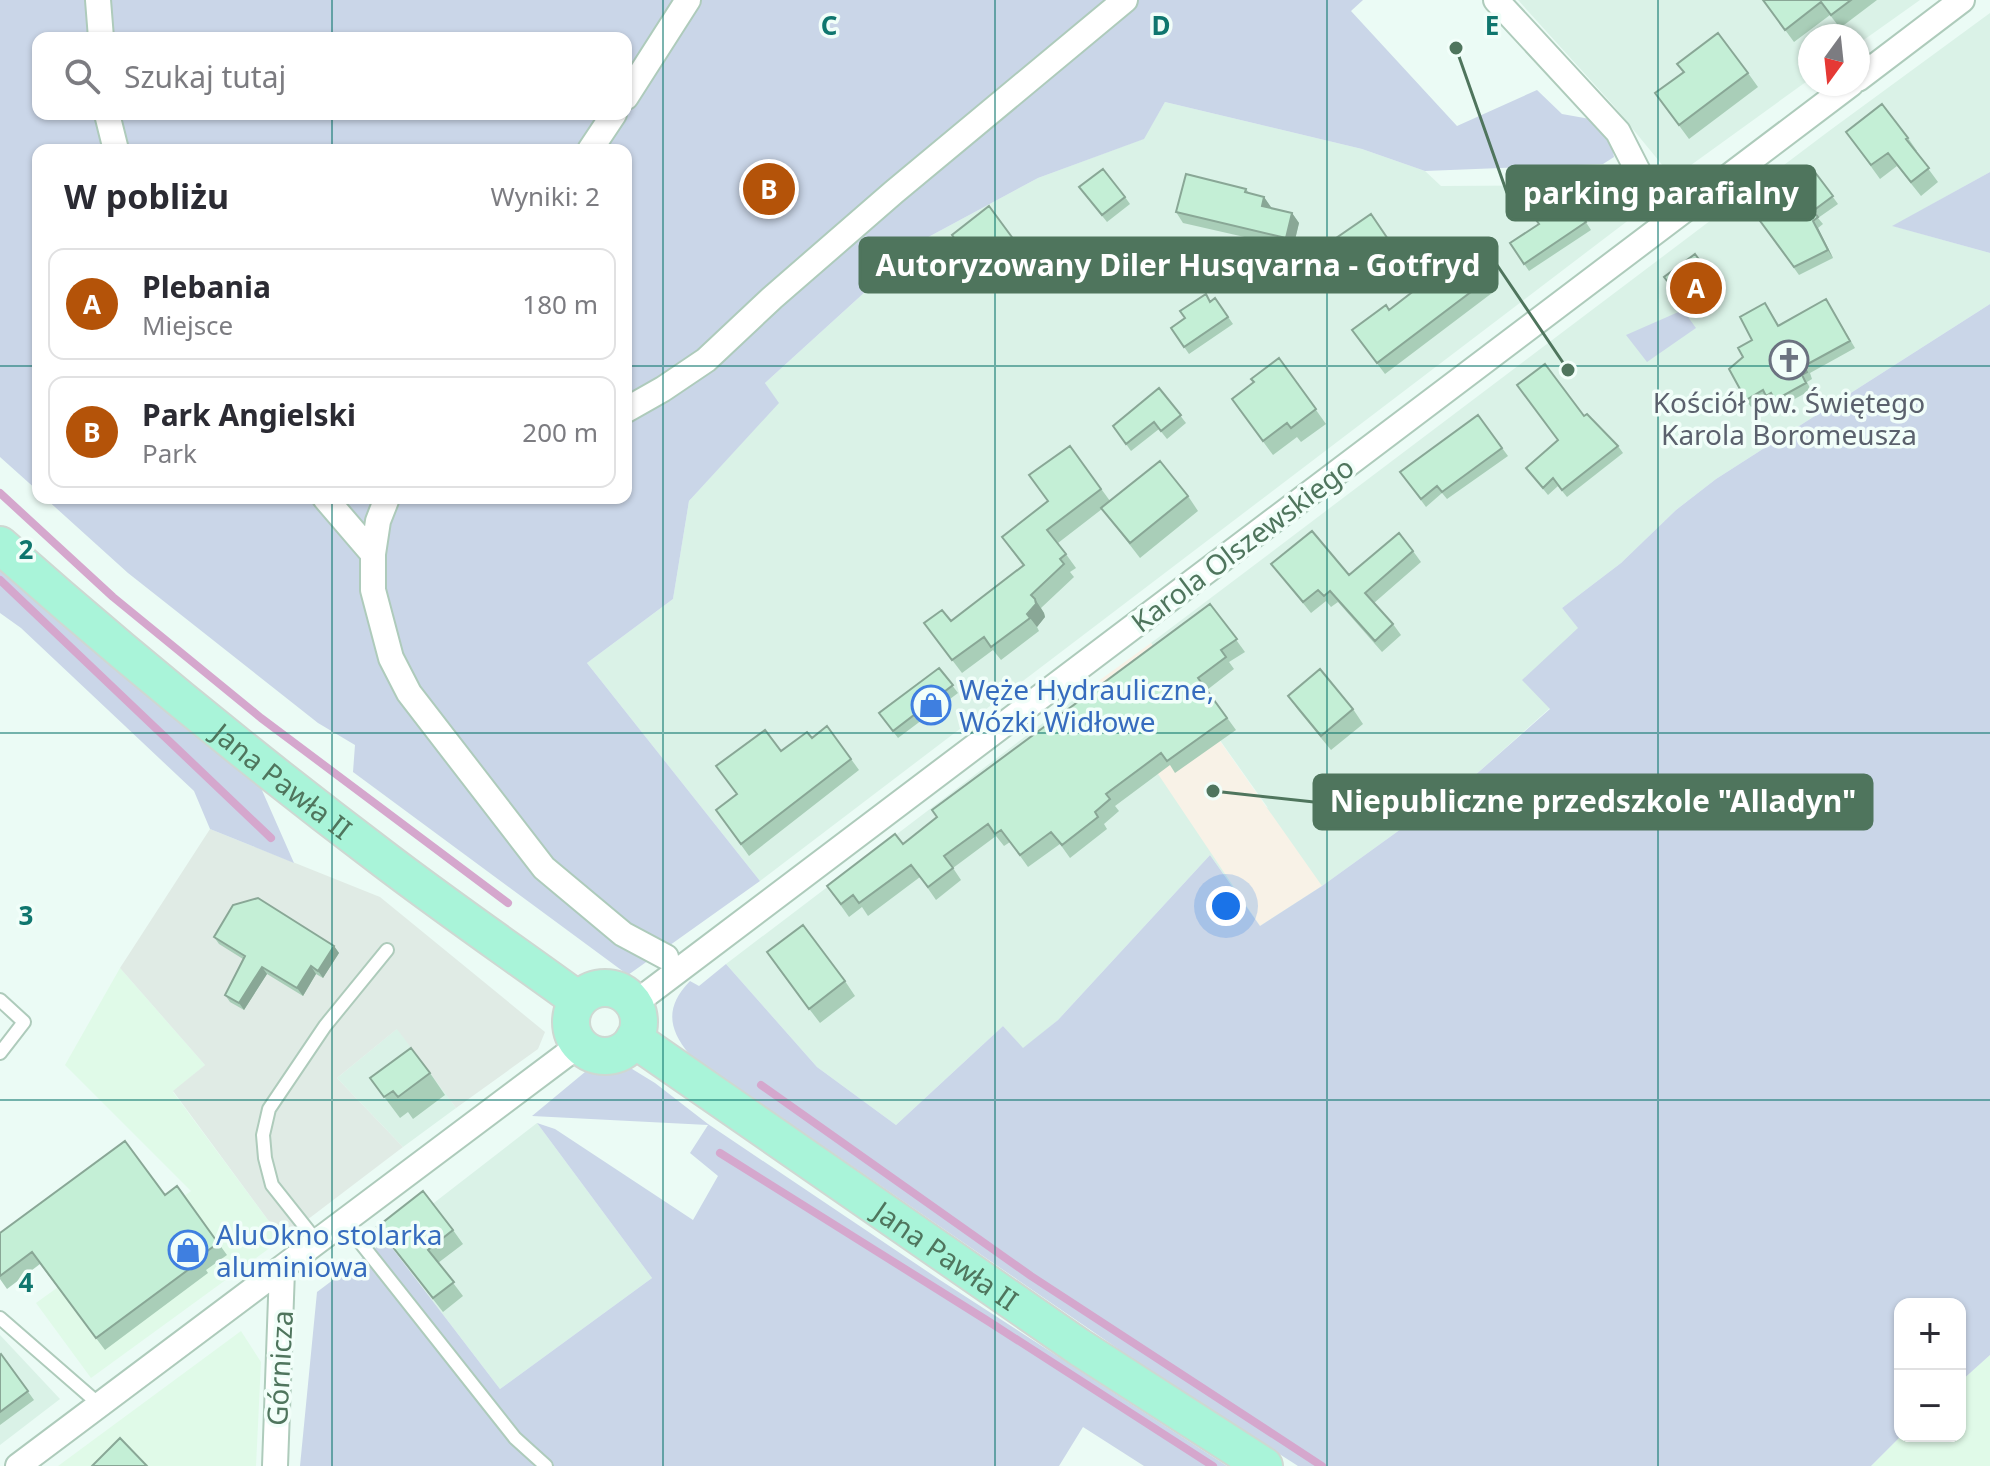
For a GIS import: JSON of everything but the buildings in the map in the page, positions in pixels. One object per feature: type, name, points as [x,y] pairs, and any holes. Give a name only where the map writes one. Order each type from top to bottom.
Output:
[{"type":"main road","name":"Jana Pawła II","points":[[0,545],[170,690],[296,792],[382,859],[578,1000]]},
{"type":"main road","points":[[593,989],[620,991],[634,1021],[626,1049],[615,1055],[590,1053],[579,1045],[571,1028],[573,1009],[578,1000],[593,989]]},
{"type":"main road","name":"Jana Pawła II","points":[[634,1021],[1079,1347],[1264,1466]]},
{"type":"street","points":[[98,0],[101,32]]},
{"type":"street","points":[[632,88],[688,0]]},
{"type":"street","points":[[632,406],[706,360],[894,192],[1125,0]]},
{"type":"street","points":[[1496,0],[1618,132],[1648,191],[1683,218]]},
{"type":"street","points":[[1870,70],[1962,0]]},
{"type":"street","name":"Karola Olszewskiego","points":[[634,1021],[1683,218],[1836,96]]},
{"type":"street","points":[[108,120],[114,144]]},
{"type":"street","points":[[594,144],[610,120]]},
{"type":"street","points":[[330,504],[373,554]]},
{"type":"street","points":[[385,504],[378,521],[373,554],[373,590],[391,658],[409,693],[544,868],[623,934],[666,957]]},
{"type":"street","points":[[18,1466],[579,1045]]},
{"type":"street","name":"Górnicza","points":[[275,1466],[282,1270]]},
{"type":"lane","points":[[318,1243],[272,1185],[263,1135],[269,1109],[325,1026],[387,950]]},
{"type":"lane","points":[[0,1000],[24,1022],[0,1053]]},
{"type":"lane","points":[[345,1223],[515,1438],[546,1466]]},
{"type":"lane","points":[[0,1318],[100,1405]]},
{"type":"shaded area","points":[[0,0],[1363,0],[1351,11],[1457,126],[1537,90],[1562,114],[1590,119],[1611,142],[1614,157],[1603,164],[1425,171],[1362,149],[1165,102],[1144,139],[1038,178],[921,241],[765,383],[779,403],[689,501],[673,599],[587,663],[760,881],[628,975],[353,772],[355,745],[318,723],[128,573],[52,504],[632,504],[632,144],[32,144],[32,486],[0,457]]},
{"type":"shaded area","points":[[1518,0],[1920,0],[1870,35],[1870,24],[1798,24],[1798,88],[1673,178],[1613,105]]},
{"type":"shaded area","points":[[1990,13],[1990,172],[1893,226],[1990,253],[1990,304],[1716,479],[1676,510],[1621,563],[1562,608],[1579,628],[1550,708],[1473,777],[1322,886],[1260,926],[1210,855],[1058,1020],[1023,1049],[1003,1026],[896,1125],[817,1067],[726,964],[1093,685],[1132,737],[1268,808],[1151,643]]},
{"type":"shaded area","points":[[1165,102],[1362,149],[1425,171],[1441,186],[1618,185],[1634,216],[760,881],[587,663],[673,599],[689,501],[778,403],[765,383],[921,241],[1038,178],[1143,139]]},
{"type":"shaded area","points":[[1990,172],[1990,253],[1892,226]]},
{"type":"shaded area","points":[[1990,304],[1990,1355],[1966,1377],[1966,1298],[1894,1298],[1895,1442],[1871,1466],[1298,1466],[1143,1366],[689,1054],[677,1035],[673,1026],[673,1009],[682,991],[690,981],[699,986],[726,964],[817,1067],[896,1125],[1003,1026],[1023,1048],[1058,1020],[1210,855],[1260,926],[1322,886],[1473,777],[1550,709],[1522,680],[1578,628],[1562,608],[1621,563],[1676,510],[1716,479]]},
{"type":"shaded area","points":[[1683,310],[1696,328],[1647,362],[1626,335]]},
{"type":"shaded area","points":[[0,567],[261,788],[294,863],[210,829],[194,791],[21,628],[0,613]]},
{"type":"shaded area","points":[[1151,643],[1322,886],[1260,926],[1158,774],[1093,685]]},
{"type":"shaded area","points":[[210,829],[380,897],[545,1032],[538,1049],[456,1108],[397,1029],[337,1078],[403,1147],[282,1239],[173,1091],[205,1065],[120,968]]},
{"type":"shaded area","points":[[120,968],[205,1065],[173,1092],[282,1239],[91,1378],[36,1303],[191,1191],[65,1065]]},
{"type":"shaded area","points":[[398,1028],[456,1108],[403,1147],[337,1078]]},
{"type":"shaded area","points":[[601,1063],[624,1064],[655,1083],[708,1124],[940,1280],[1227,1466],[1144,1466],[1083,1427],[1059,1466],[300,1466],[317,1292],[386,1240],[500,1389],[652,1278],[537,1123],[555,1129],[693,1220],[718,1176],[690,1153],[708,1125],[532,1116],[585,1072]]},
{"type":"shaded area","points":[[537,1123],[652,1278],[500,1389],[386,1240]]},
{"type":"shaded area","points":[[241,1331],[261,1362],[256,1466],[58,1466]]},
{"type":"shaded area","points":[[0,1335],[60,1399],[0,1445]]},
{"type":"shaded area","points":[[1990,1355],[1990,1466],[1871,1466],[1895,1442],[1966,1442],[1966,1377]]},
{"type":"waterway","points":[[0,493],[113,597],[261,718],[508,903]]},
{"type":"waterway","points":[[0,580],[271,838]]},
{"type":"waterway","points":[[761,1085],[1031,1276],[1322,1466]]},
{"type":"waterway","points":[[720,1153],[1213,1466]]},
{"type":"place","name":"parking parafialny","points":[[1456,48]]},
{"type":"place","name":"Park Angielski","points":[[769,189]]},
{"type":"place","name":"Plebania","points":[[1696,288]]},
{"type":"place","name":"Kościół pw. Świętego Karola Boromeusza","points":[[1789,360]]},
{"type":"place","name":"Autoryzowany Diler Husqvarna - Gotfryd","points":[[1568,370]]},
{"type":"place","name":"Węże Hydrauliczne, Wózki Widłowe","points":[[931,705]]},
{"type":"place","name":"Niepubliczne przedszkole \"Alladyn\"","points":[[1213,791]]},
{"type":"place","name":"AluOkno stolarka aluminiowa","points":[[188,1250]]}]
